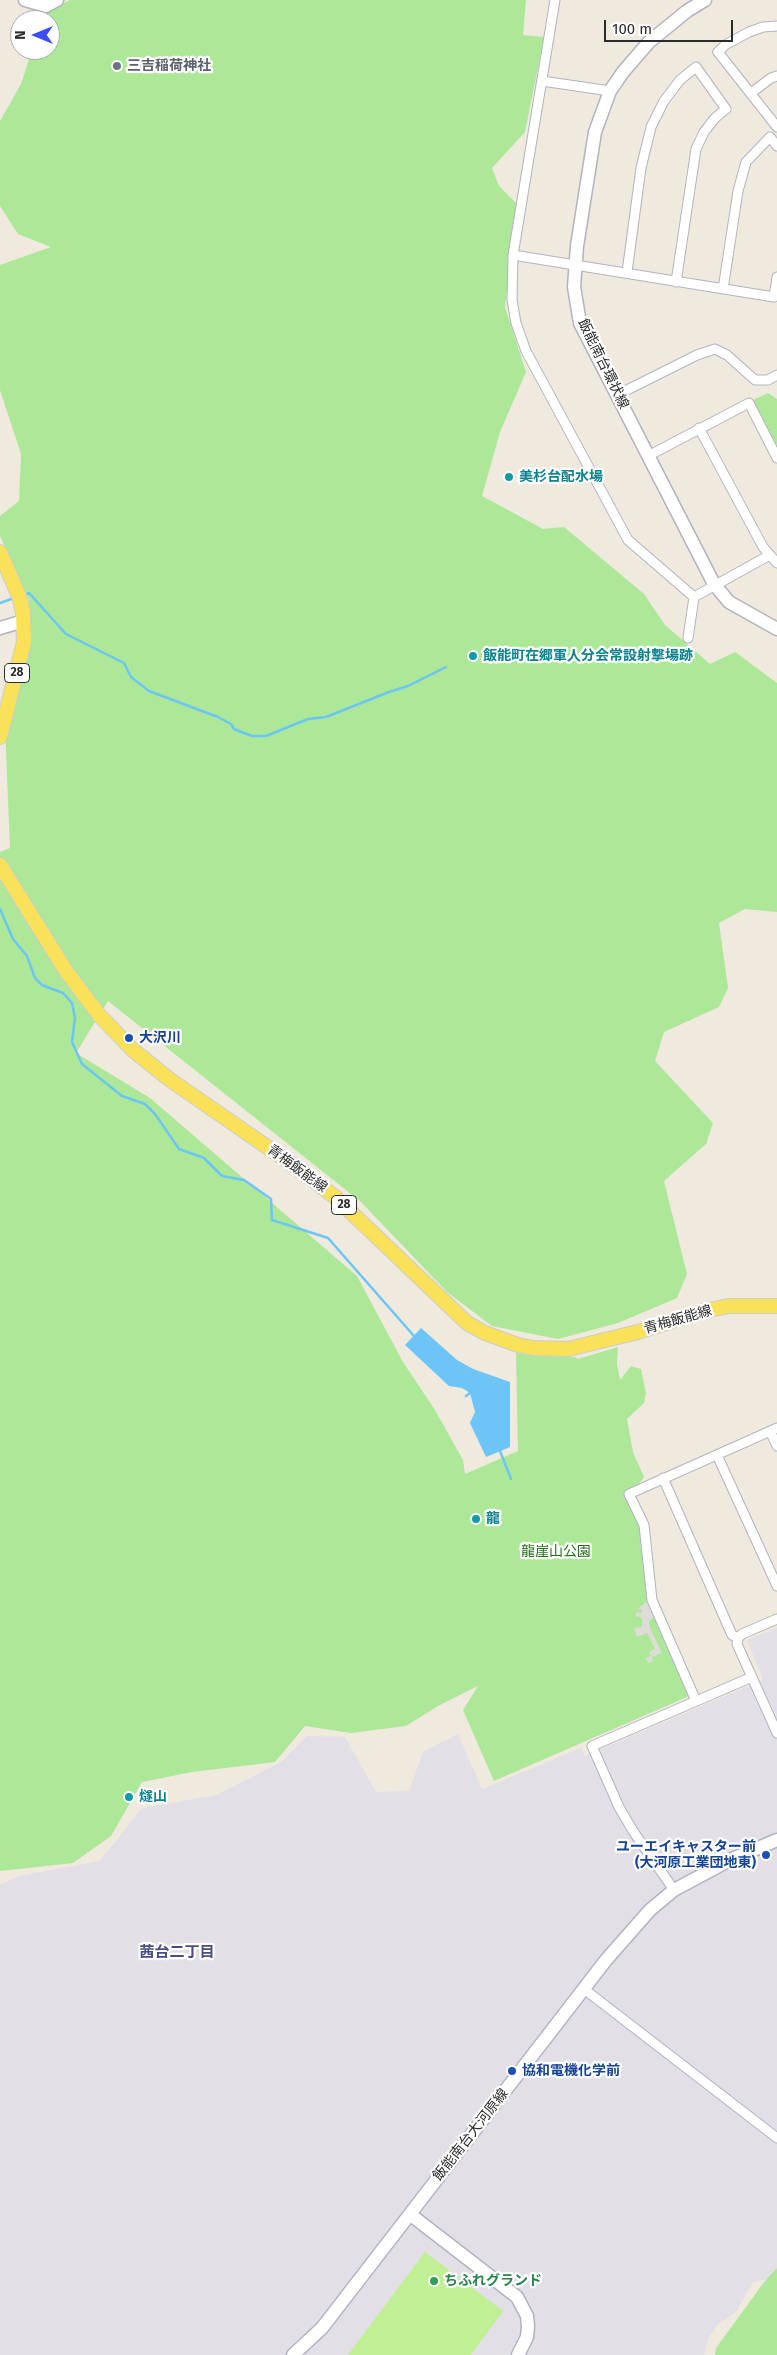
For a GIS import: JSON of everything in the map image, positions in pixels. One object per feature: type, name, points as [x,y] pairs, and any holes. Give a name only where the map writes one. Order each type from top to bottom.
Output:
[{"type":"main road","name":"28","points":[[0,552],[16,585],[23,614],[23,652],[0,737]]},
{"type":"main road","name":"青梅飯能線","points":[[0,865],[66,971],[100,1016],[133,1050],[335,1197],[467,1324],[485,1334],[518,1345],[533,1348],[568,1349],[638,1332],[704,1311],[729,1306],[777,1306]]},
{"type":"street","points":[[25,0],[46,6],[57,0]]},
{"type":"street","points":[[555,0],[513,255],[512,300],[516,323],[530,359],[628,540],[694,597]]},
{"type":"street","name":"飯能南台環状線","points":[[705,0],[687,11],[649,42],[623,72],[610,91],[595,132],[575,265],[574,287],[580,323],[714,584],[729,602],[777,629]]},
{"type":"street","points":[[777,26],[763,27],[749,32],[725,45],[718,52],[777,127]]},
{"type":"street","points":[[627,272],[641,168],[651,127],[664,101],[680,80],[696,67],[726,109],[715,118],[704,132],[696,149],[676,282]]},
{"type":"street","points":[[751,93],[777,76]]},
{"type":"street","points":[[542,81],[610,91]]},
{"type":"street","points":[[723,289],[738,192],[746,162],[770,137],[777,146]]},
{"type":"street","points":[[513,255],[774,297],[777,277]]},
{"type":"street","points":[[617,395],[710,350],[716,349],[727,355],[755,380],[768,380],[777,375]]},
{"type":"street","points":[[648,456],[749,403],[777,458]]},
{"type":"street","points":[[699,428],[768,556],[777,563]]},
{"type":"street","points":[[688,638],[694,597],[714,584],[768,556]]},
{"type":"street","points":[[0,628],[23,614]]},
{"type":"street","points":[[696,1701],[652,1600],[644,1525],[629,1494],[774,1430],[777,1446]]},
{"type":"street","points":[[717,1455],[777,1586]]},
{"type":"street","points":[[662,1478],[732,1635],[738,1638]]},
{"type":"street","points":[[777,1619],[742,1634],[738,1638],[737,1644],[777,1733]]},
{"type":"street","points":[[674,1890],[624,1815],[592,1746],[752,1676]]},
{"type":"street","name":"飯能南台大河原線","points":[[293,2355],[322,2328],[584,1989],[627,1935],[650,1910],[674,1890],[730,1860],[777,1840]]},
{"type":"street","points":[[584,1989],[777,2138]]},
{"type":"street","points":[[410,2215],[517,2296],[527,2316],[528,2326],[527,2337],[518,2355]]},
{"type":"shaded area","points":[[648,1601],[655,1616],[649,1621],[650,1628],[662,1653],[652,1657],[653,1661],[648,1663],[646,1658],[651,1656],[649,1652],[655,1649],[647,1633],[637,1637],[634,1628],[642,1627],[642,1618],[635,1616],[636,1612],[642,1613],[642,1610],[637,1609]]},
{"type":"shaded area","points":[[777,1628],[777,2277],[753,2282],[736,2312],[717,2325],[708,2339],[704,2355],[0,2355],[0,1885],[19,1876],[100,1861],[142,1808],[217,1795],[281,1762],[307,1736],[345,1737],[376,1792],[409,1791],[423,1752],[458,1734],[482,1789],[581,1748],[585,1756],[763,1680],[747,1640]]},
{"type":"green space","name":"龍崖山公園","points":[[70,0],[526,0],[523,35],[544,37],[525,132],[492,168],[499,186],[517,204],[505,307],[526,372],[500,432],[482,496],[543,529],[564,527],[644,594],[665,625],[710,664],[735,652],[777,683],[777,912],[745,909],[719,923],[728,988],[719,1007],[664,1032],[655,1061],[713,1123],[706,1144],[664,1181],[687,1274],[677,1298],[618,1323],[558,1339],[492,1326],[447,1292],[361,1202],[108,1001],[76,1053],[150,1098],[357,1276],[403,1362],[435,1410],[463,1460],[465,1474],[518,1451],[516,1353],[537,1356],[575,1357],[578,1359],[618,1347],[617,1364],[620,1380],[631,1366],[641,1369],[646,1393],[644,1403],[627,1419],[633,1452],[644,1477],[638,1485],[625,1492],[641,1529],[644,1562],[678,1669],[689,1693],[687,1697],[494,1781],[463,1710],[478,1686],[438,1706],[406,1726],[351,1733],[305,1726],[275,1762],[192,1772],[142,1782],[111,1836],[73,1863],[0,1871],[0,852],[10,848],[5,726],[29,650],[29,600],[0,536],[0,516],[19,501],[21,454],[0,390],[0,265],[51,247],[18,234],[0,206],[0,121],[21,84],[29,60],[60,60],[60,10],[51,10]]},
{"type":"green space","points":[[768,393],[777,399],[777,446],[753,400]]},
{"type":"green space","name":"ちふれグランド","points":[[425,2252],[503,2311],[471,2355],[348,2355]]},
{"type":"green space","points":[[777,2268],[777,2355],[715,2355],[716,2348],[765,2281]]},
{"type":"water","points":[[421,1328],[457,1360],[473,1369],[510,1382],[510,1447],[486,1457],[470,1423],[475,1412],[470,1393],[462,1388],[449,1386],[405,1345]]},
{"type":"waterway","points":[[24,595],[29,593],[66,634],[124,663],[131,677],[149,691],[218,717],[231,724],[234,729],[252,736],[266,736],[308,719],[326,717],[408,686],[446,667]]},
{"type":"waterway","points":[[0,603],[14,598]]},
{"type":"waterway","name":"大沢川","points":[[0,909],[13,939],[27,956],[35,978],[42,985],[63,993],[72,1003],[75,1018],[72,1042],[82,1064],[122,1096],[145,1104],[155,1114],[179,1149],[204,1158],[222,1176],[244,1180],[271,1199],[272,1220],[328,1238],[414,1336]]},
{"type":"waterway","points":[[466,1396],[470,1393]]},
{"type":"waterway","points":[[500,1451],[511,1479]]},
{"type":"place","name":"三吉稲荷神社","points":[[117,66]]},
{"type":"place","name":"美杉台配水場","points":[[509,477]]},
{"type":"place","name":"飯能町在郷軍人分会常設射撃場跡","points":[[473,656]]},
{"type":"place","name":"大沢川","points":[[129,1038]]},
{"type":"place","name":"龍","points":[[476,1519]]},
{"type":"place","name":"燧山","points":[[129,1797]]},
{"type":"place","name":"ユーエイキャスター前 (大河原工業団地東)","points":[[766,1855]]},
{"type":"place","name":"協和電機化学前","points":[[512,2071]]},
{"type":"place","name":"ちふれグランド","points":[[434,2281]]},
{"type":"district","name":"茜台二丁目","points":[[177,1953]]}]
